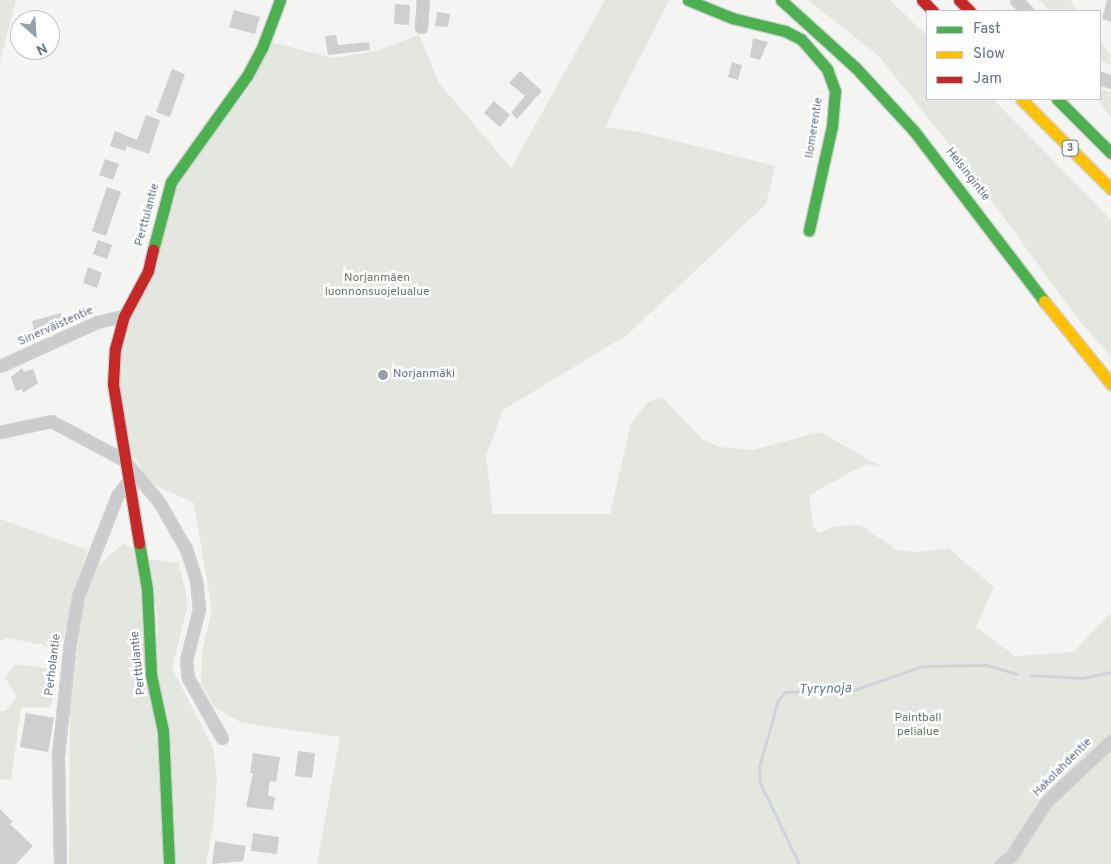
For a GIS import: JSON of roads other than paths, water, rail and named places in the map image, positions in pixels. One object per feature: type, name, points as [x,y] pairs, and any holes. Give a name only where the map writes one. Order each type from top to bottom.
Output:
[{"type":"main road","name":"Perttulantie","points":[[169,864],[163,731],[151,675],[147,589],[124,460],[113,384],[116,349],[124,316],[148,272],[171,182],[247,76],[262,48],[280,0]]},
{"type":"main road","name":"Ilomerentie","points":[[688,0],[732,18],[785,31],[801,39],[827,69],[835,91],[832,126],[809,230]]},
{"type":"main road","name":"Helsingintie","points":[[781,0],[849,62],[914,131],[1079,347],[1111,384]]},
{"type":"main road","points":[[922,0],[932,10]]},
{"type":"main road","points":[[959,0],[969,10]]},
{"type":"main road","name":"3","points":[[1022,100],[1111,189]]},
{"type":"main road","name":"3","points":[[1058,100],[1111,153]]},
{"type":"street","points":[[421,27],[423,0]]},
{"type":"street","points":[[1016,0],[1026,10]]},
{"type":"street","name":"Sinerväistentie","points":[[0,366],[97,322],[124,316]]},
{"type":"street","points":[[0,432],[51,421],[124,460],[148,487],[186,549],[196,580],[199,609],[186,660],[188,678],[222,738]]},
{"type":"street","name":"Perholantie","points":[[60,864],[58,755],[70,643],[78,596],[118,496],[128,481]]},
{"type":"street","name":"Hakolahdentie","points":[[1001,864],[1012,856],[1046,802],[1087,760],[1111,741]]},
{"type":"waterway","name":"Tyrynoja","points":[[799,864],[760,783],[759,767],[778,700],[785,692],[854,690],[922,666],[986,665],[1017,674]]},
{"type":"waterway","name":"Tyrynoja","points":[[1030,675],[1083,678],[1111,672]]},
{"type":"place","name":"Norjanmäki","points":[[383,375]]},
{"type":"park label","name":"Norjanmäen luonnonsuojelualue","points":[[377,286]]},
{"type":"park label","name":"Paintball pelialue","points":[[918,726]]}]
